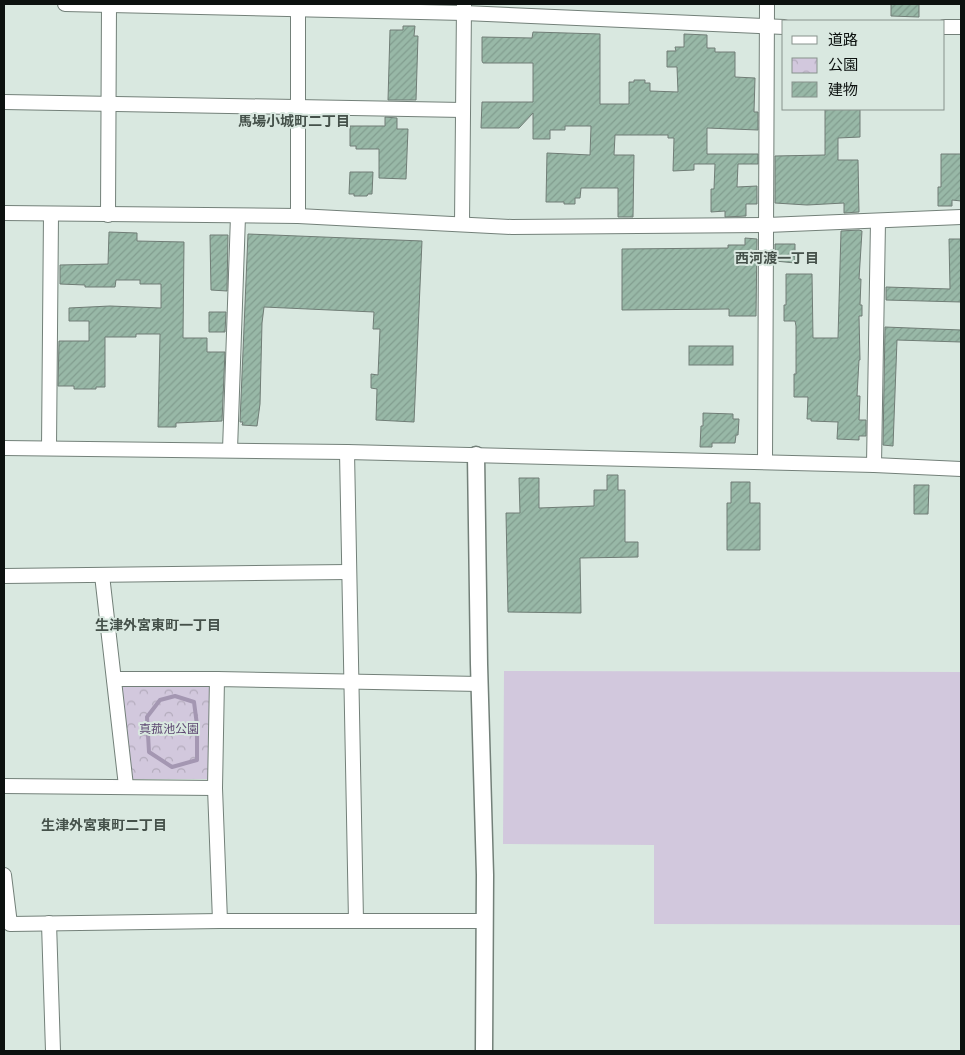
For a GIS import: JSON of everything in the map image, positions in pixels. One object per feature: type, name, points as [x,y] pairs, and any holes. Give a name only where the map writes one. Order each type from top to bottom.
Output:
[{"type":"street","points":[[65,4],[464,9],[782,27]]},
{"type":"street","points":[[108,215],[109,4]]},
{"type":"street","points":[[765,462],[767,4]]},
{"type":"street","points":[[298,6],[298,216]]},
{"type":"street","points":[[462,224],[464,9]]},
{"type":"street","points":[[945,27],[961,27]]},
{"type":"street","points":[[4,102],[463,110]]},
{"type":"street","points":[[4,213],[298,216],[512,227],[767,225],[961,217]]},
{"type":"street","points":[[49,448],[51,214]]},
{"type":"street","points":[[230,450],[238,216]]},
{"type":"street","points":[[874,465],[878,220]]},
{"type":"street","points":[[4,448],[347,452],[874,465],[961,469]]},
{"type":"street","points":[[347,452],[356,922]]},
{"type":"street","points":[[476,455],[485,921],[484,1051]]},
{"type":"street","points":[[4,576],[349,572]]},
{"type":"street","points":[[102,574],[126,786]]},
{"type":"street","points":[[114,679],[480,684]]},
{"type":"street","points":[[217,679],[215,788],[220,921]]},
{"type":"street","points":[[4,786],[215,788]]},
{"type":"street","points":[[4,875],[10,924],[220,921],[485,921]]},
{"type":"street","points":[[49,923],[53,1051]]},
{"type":"green space","points":[[504,671],[961,672],[961,925],[654,924],[654,845],[503,844]]},
{"type":"green space","name":"真菰池公園","points":[[121,681],[212,681],[214,779],[130,779]]},
{"type":"building","points":[[891,4],[919,4],[919,17],[891,16]]},
{"type":"building","points":[[403,26],[415,26],[414,36],[418,36],[416,100],[388,100],[390,30],[403,30]]},
{"type":"building","points":[[533,32],[600,34],[600,104],[629,104],[629,82],[634,82],[634,80],[645,80],[645,83],[650,83],[650,91],[678,92],[677,67],[667,67],[667,51],[676,51],[675,47],[684,47],[684,34],[707,35],[707,48],[715,48],[715,52],[735,52],[735,77],[755,78],[754,112],[758,112],[758,130],[707,128],[707,154],[758,154],[758,164],[738,164],[737,187],[757,186],[757,204],[746,204],[746,216],[725,217],[725,211],[711,212],[711,189],[714,189],[715,164],[694,164],[694,170],[673,171],[674,138],[668,138],[668,135],[615,135],[614,155],[634,155],[633,217],[618,217],[618,188],[581,188],[580,198],[575,198],[575,204],[546,202],[547,153],[590,155],[591,126],[565,126],[565,130],[550,130],[550,139],[533,139],[533,113],[519,128],[481,128],[482,102],[533,102],[533,63],[483,63],[482,37],[532,38]]},
{"type":"building","points":[[825,110],[860,110],[860,137],[838,138],[838,160],[858,160],[859,212],[844,213],[844,203],[807,205],[775,203],[775,156],[825,155]]},
{"type":"building","points":[[385,117],[397,118],[397,129],[408,129],[406,179],[379,178],[379,149],[356,149],[356,146],[350,146],[350,126],[385,126]]},
{"type":"building","points":[[941,154],[961,154],[961,201],[952,200],[952,206],[938,206],[938,187],[941,187]]},
{"type":"building","points":[[350,172],[373,172],[372,194],[354,196],[354,194],[349,194]]},
{"type":"building","points":[[841,231],[862,231],[859,279],[861,279],[860,305],[862,305],[862,316],[859,316],[860,360],[857,396],[860,396],[859,420],[866,420],[866,436],[859,436],[859,440],[837,439],[838,422],[811,421],[811,419],[807,419],[808,397],[794,397],[796,326],[795,321],[784,321],[786,274],[812,274],[813,338],[838,338]]},
{"type":"building","points":[[109,232],[137,233],[137,241],[184,242],[183,338],[207,338],[207,352],[225,352],[222,421],[176,423],[176,427],[158,427],[160,334],[136,334],[136,337],[105,337],[105,387],[74,389],[74,386],[58,386],[59,341],[89,341],[89,321],[69,321],[69,308],[110,306],[161,308],[161,284],[140,284],[140,280],[116,280],[115,287],[85,287],[85,285],[60,284],[60,265],[108,264]]},
{"type":"building","points":[[248,234],[422,241],[414,422],[376,420],[377,389],[371,388],[371,374],[378,375],[380,329],[373,329],[374,312],[264,307],[260,404],[257,426],[242,425],[243,422],[240,422]]},
{"type":"building","points":[[210,235],[228,235],[227,291],[211,290]]},
{"type":"building","points":[[745,238],[757,239],[756,316],[729,316],[729,309],[622,310],[622,249],[728,248],[728,245],[745,245]]},
{"type":"building","points":[[949,239],[961,239],[961,302],[886,300],[886,287],[950,289]]},
{"type":"building","points":[[775,244],[795,244],[795,263],[775,261]]},
{"type":"building","points":[[209,312],[226,312],[225,332],[209,332]]},
{"type":"building","points":[[885,327],[961,330],[961,342],[897,340],[893,446],[883,445]]},
{"type":"building","points":[[689,346],[733,346],[733,365],[689,365]]},
{"type":"building","points":[[703,413],[733,414],[733,419],[739,419],[738,435],[736,435],[735,443],[712,443],[712,447],[700,447]]},
{"type":"building","points":[[607,475],[618,475],[618,490],[625,490],[625,542],[638,542],[638,557],[580,558],[581,613],[508,612],[506,513],[520,513],[519,478],[539,478],[539,508],[594,506],[594,490],[607,490]]},
{"type":"building","points":[[731,482],[750,482],[750,503],[760,503],[760,550],[727,550],[727,503],[731,503]]},
{"type":"building","points":[[914,485],[929,485],[928,514],[914,514]]},
{"type":"waterway","points":[[175,696],[194,702],[197,725],[197,760],[172,767],[149,752],[147,717],[160,700],[175,696]]},
{"type":"district","name":"馬場小城町二丁目","points":[[294,121]]},
{"type":"district","name":"西河渡一丁目","points":[[777,258]]},
{"type":"district","name":"生津外宮東町一丁目","points":[[158,625]]},
{"type":"district","name":"生津外宮東町二丁目","points":[[104,825]]}]
